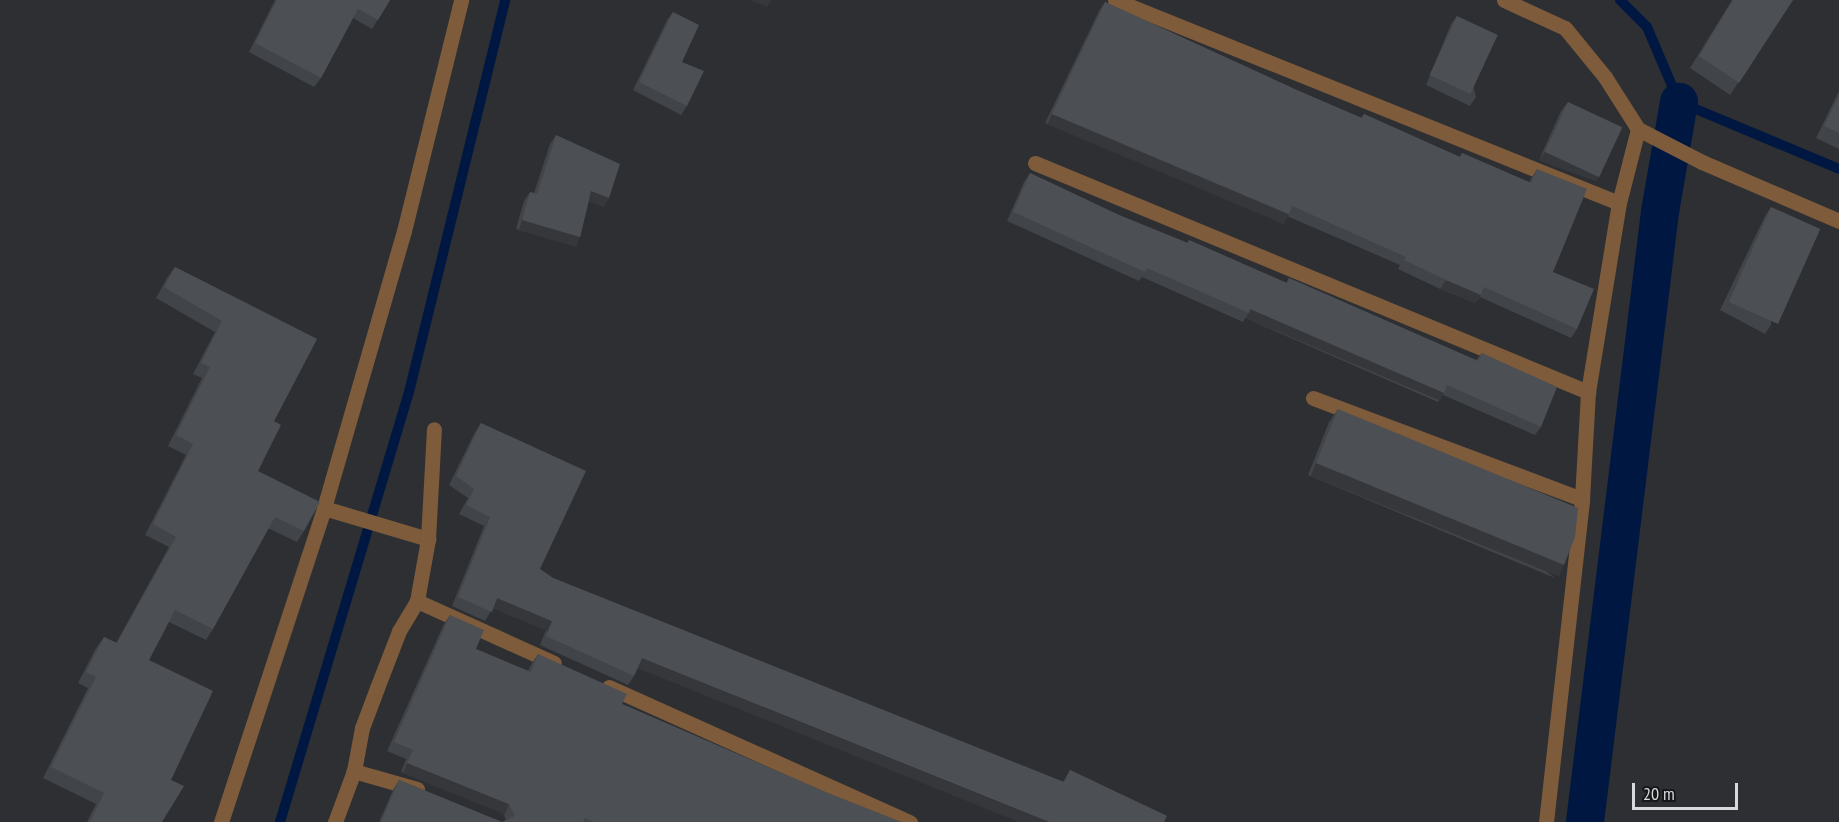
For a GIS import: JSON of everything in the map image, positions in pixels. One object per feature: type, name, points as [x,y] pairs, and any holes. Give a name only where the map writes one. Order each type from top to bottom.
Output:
[{"type":"street","points":[[221,822],[324,508],[404,231],[461,0]]},
{"type":"street","points":[[1115,0],[1619,202]]},
{"type":"street","points":[[1504,0],[1565,28],[1605,77],[1638,129],[1702,162],[1839,221]]},
{"type":"street","points":[[1546,822],[1582,499],[1588,392],[1619,202],[1638,129]]},
{"type":"street","points":[[1035,163],[1588,392]]},
{"type":"street","points":[[1313,398],[1582,499]]},
{"type":"street","points":[[335,822],[354,771],[362,728],[399,631],[417,601],[428,539],[434,429]]},
{"type":"street","points":[[324,508],[428,539]]},
{"type":"street","points":[[417,601],[567,668]]},
{"type":"street","points":[[599,683],[910,822]]},
{"type":"street","points":[[354,771],[393,779],[436,796]]},
{"type":"building","points":[[277,0],[390,0],[378,20],[358,9],[321,78],[255,43]]},
{"type":"building","points":[[1733,0],[1793,0],[1739,83],[1699,56]]},
{"type":"building","points":[[1105,2],[1299,91],[1362,118],[1364,114],[1460,157],[1462,153],[1531,183],[1537,169],[1587,189],[1553,272],[1594,289],[1577,329],[1484,287],[1481,295],[1446,280],[1404,260],[1406,257],[1292,206],[1289,214],[1052,114]]},
{"type":"building","points":[[673,12],[699,25],[682,62],[704,71],[687,106],[639,82]]},
{"type":"building","points":[[1457,16],[1498,35],[1470,94],[1430,75]]},
{"type":"building","points":[[1839,96],[1839,133],[1824,126]]},
{"type":"building","points":[[1568,102],[1622,127],[1599,177],[1545,152]]},
{"type":"building","points":[[556,135],[620,164],[609,198],[591,191],[580,237],[522,220],[530,192],[537,194]]},
{"type":"building","points":[[1030,173],[1119,215],[1188,243],[1189,240],[1287,283],[1289,278],[1478,361],[1482,353],[1557,387],[1541,427],[1447,385],[1444,393],[1250,309],[1249,313],[1147,268],[1145,272],[1013,212]]},
{"type":"building","points":[[1771,207],[1820,229],[1778,324],[1729,302]]},
{"type":"building","points":[[175,267],[317,339],[274,421],[281,425],[258,471],[320,502],[304,531],[275,517],[213,629],[175,610],[149,660],[213,691],[171,780],[184,786],[162,822],[90,822],[104,793],[51,767],[96,677],[86,672],[104,637],[117,643],[176,537],[153,524],[193,444],[176,435],[210,367],[201,363],[222,321],[164,287]]},
{"type":"building","points":[[1338,409],[1578,508],[1575,537],[1564,565],[1316,463]]},
{"type":"building","points":[[481,423],[586,471],[540,569],[553,578],[1064,782],[1070,770],[1167,816],[1164,822],[1049,822],[642,658],[634,676],[546,636],[552,621],[497,598],[492,612],[458,597],[490,517],[466,505],[474,489],[456,476]]},
{"type":"building","points":[[450,615],[484,630],[476,649],[531,672],[538,654],[627,694],[622,704],[830,794],[901,822],[594,822],[585,818],[583,822],[502,822],[515,816],[509,804],[407,763],[413,750],[394,742]]},
{"type":"building","points":[[399,780],[502,822],[381,822]]},
{"type":"waterway","points":[[280,822],[409,392],[505,0]]},
{"type":"waterway","points":[[1620,0],[1647,27],[1679,102],[1839,169]]},
{"type":"waterway","points":[[1585,822],[1660,212],[1679,102]]}]
